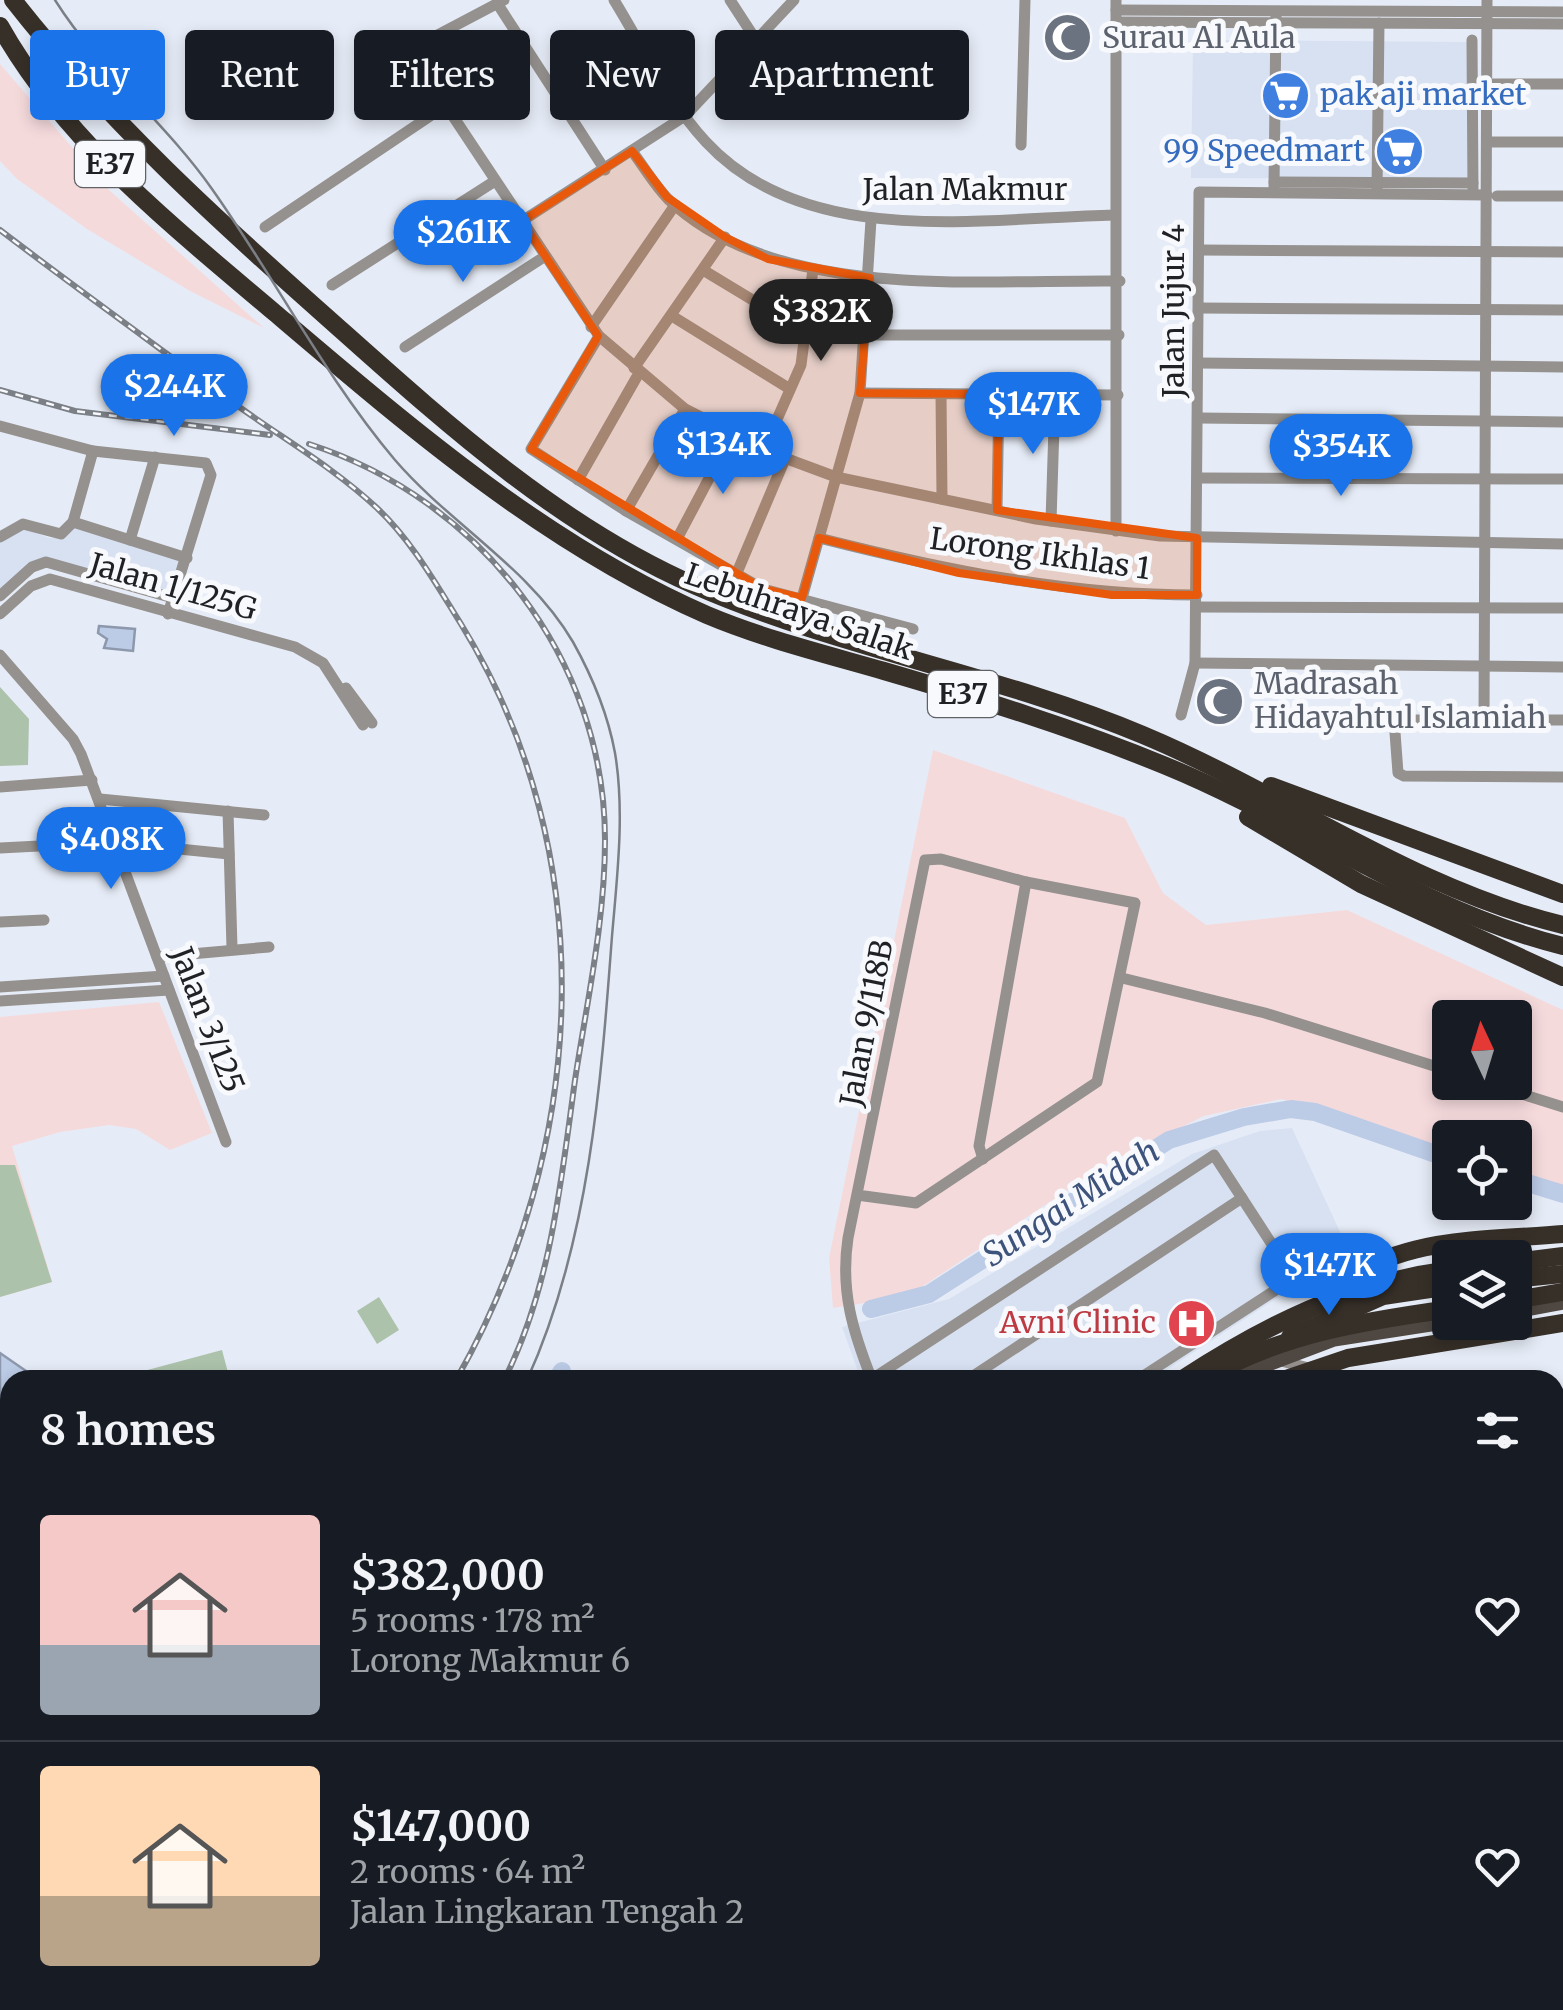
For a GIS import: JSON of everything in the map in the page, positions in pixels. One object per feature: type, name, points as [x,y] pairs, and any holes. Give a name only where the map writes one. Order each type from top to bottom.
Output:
[{"type":"highway","name":"Lebuhraya Salak","points":[[13,0],[64,66],[202,207],[383,368],[516,477],[601,536],[714,593],[1044,696],[1173,748],[1442,882],[1563,925]]},
{"type":"highway","name":"Lebuhraya Salak","points":[[0,26],[78,133],[184,235],[386,406],[585,552],[714,618],[1037,716],[1172,768],[1434,898],[1490,923],[1563,946]]},
{"type":"highway","points":[[1173,748],[1563,894]]},
{"type":"highway","points":[[1172,768],[1361,884],[1563,977]]},
{"type":"highway","points":[[1328,1300],[1348,1276],[1397,1256],[1443,1246],[1562,1232]]},
{"type":"highway","points":[[1532,1260],[1563,1256]]},
{"type":"highway","points":[[1532,1277],[1563,1274]]},
{"type":"highway","points":[[1197,1370],[1252,1336],[1328,1300],[1432,1275]]},
{"type":"highway","points":[[1240,1370],[1332,1315],[1410,1282],[1432,1284]]},
{"type":"highway","points":[[1532,1297],[1563,1292]]},
{"type":"highway","points":[[1219,1370],[1239,1358],[1347,1323],[1432,1311]]},
{"type":"highway","points":[[1313,1370],[1348,1358],[1563,1322]]},
{"type":"main road","points":[[1532,1307],[1563,1302]]},
{"type":"main road","points":[[1248,1370],[1337,1339],[1432,1325]]},
{"type":"street","name":"Jalan Makmur","points":[[614,0],[632,30]]},
{"type":"street","points":[[730,0],[750,30]]},
{"type":"street","points":[[766,30],[794,0]]},
{"type":"street","points":[[1021,145],[1025,0]]},
{"type":"street","points":[[1136,0],[1155,10]]},
{"type":"street","points":[[447,30],[501,2],[605,170]]},
{"type":"street","points":[[1116,11],[1379,23],[1488,12],[1563,24]]},
{"type":"street","points":[[1116,11],[1276,16],[1563,12]]},
{"type":"street","points":[[1116,11],[1114,215],[1120,281],[1116,530]]},
{"type":"street","points":[[1484,720],[1486,310],[1492,195],[1488,12]]},
{"type":"street","points":[[1276,16],[1274,187],[1472,189],[1492,195],[1563,196]]},
{"type":"street","points":[[1377,188],[1379,23]]},
{"type":"street","points":[[1472,40],[1472,189]]},
{"type":"street","points":[[695,105],[715,84]]},
{"type":"street","points":[[1488,84],[1563,84]]},
{"type":"street","points":[[265,226],[424,120]]},
{"type":"street","points":[[458,120],[595,331],[637,371],[685,408],[785,459],[836,477],[1051,521],[1116,530],[1197,538],[1563,544]]},
{"type":"street","points":[[522,222],[679,120]]},
{"type":"street","name":"Jalan Makmur","points":[[689,120],[731,166],[768,190],[806,206],[871,220],[1114,215]]},
{"type":"street","points":[[1488,142],[1563,142]]},
{"type":"street","points":[[632,152],[675,205],[768,259],[870,278],[1120,281]]},
{"type":"street","points":[[332,285],[495,181]]},
{"type":"street","name":"Jalan Jujur 4","points":[[1182,715],[1195,663],[1199,192],[1274,187]]},
{"type":"street","points":[[675,205],[595,331],[531,448],[626,511],[763,589],[913,629]]},
{"type":"street","points":[[802,598],[860,393],[871,220]]},
{"type":"street","points":[[578,480],[637,371],[726,237]]},
{"type":"street","points":[[1200,250],[1563,252]]},
{"type":"street","points":[[404,348],[544,256]]},
{"type":"street","points":[[767,442],[800,365],[813,269]]},
{"type":"street","points":[[704,270],[804,331]]},
{"type":"street","points":[[1199,308],[1563,310]]},
{"type":"street","points":[[672,316],[790,389]]},
{"type":"street","points":[[865,334],[1118,335]]},
{"type":"street","points":[[1199,363],[1563,367]]},
{"type":"street","points":[[860,393],[1118,395]]},
{"type":"street","points":[[941,394],[942,499]]},
{"type":"street","points":[[997,510],[999,394]]},
{"type":"street","points":[[1051,521],[1055,395]]},
{"type":"street","points":[[626,511],[685,408]]},
{"type":"street","points":[[1198,418],[1563,422]]},
{"type":"street","points":[[0,426],[93,451],[206,463],[211,475],[168,614]]},
{"type":"street","points":[[676,540],[732,434]]},
{"type":"street","points":[[0,536],[22,524],[61,534],[72,522],[93,451]]},
{"type":"street","points":[[130,540],[155,458]]},
{"type":"street","points":[[736,575],[785,459]]},
{"type":"street","points":[[1198,478],[1563,479]]},
{"type":"street","points":[[72,522],[187,558]]},
{"type":"street","name":"Lorong Ikhlas 1","points":[[819,538],[959,574],[1112,595],[1197,601],[1563,608]]},
{"type":"street","points":[[0,596],[32,567],[46,562],[174,598]]},
{"type":"street","name":"Jalan 1/125G","points":[[0,614],[31,586],[50,579],[304,650],[332,676],[366,721]]},
{"type":"street","name":"Jalan 3/125","points":[[0,655],[73,739],[100,800],[226,1142]]},
{"type":"street","points":[[1195,663],[1563,667]]},
{"type":"street","points":[[1394,719],[1398,773],[1563,777]]},
{"type":"street","points":[[1288,720],[1563,720]]},
{"type":"street","points":[[0,787],[92,780]]},
{"type":"street","points":[[100,800],[264,815]]},
{"type":"street","points":[[228,812],[232,948]]},
{"type":"street","points":[[0,848],[78,844]]},
{"type":"street","points":[[139,845],[229,854]]},
{"type":"street","name":"Jalan 9/118B","points":[[869,1370],[847,1310],[844,1280],[857,1196],[925,860],[941,860],[1026,882]]},
{"type":"street","points":[[857,1196],[916,1203],[1097,1082],[1136,903],[1026,882],[996,1041],[980,1146],[983,1158]]},
{"type":"street","points":[[0,922],[44,920]]},
{"type":"street","points":[[157,957],[269,947]]},
{"type":"street","points":[[0,987],[164,976]]},
{"type":"street","points":[[1122,978],[1265,1013],[1432,1066]]},
{"type":"street","points":[[0,1000],[169,990]]},
{"type":"street","points":[[1532,1097],[1563,1107]]},
{"type":"street","points":[[886,1370],[1214,1155],[1286,1266],[1288,1282],[1152,1370]]},
{"type":"street","points":[[981,1370],[1242,1198]]},
{"type":"street","points":[[1323,1370],[1324,1350],[1337,1339]]},
{"type":"street","points":[[1273,1360],[1304,1370]]},
{"type":"highlighted area","points":[[632,151],[667,197],[725,237],[768,259],[870,278],[860,393],[999,394],[997,510],[1197,538],[1197,595],[1112,595],[959,573],[819,538],[802,598],[763,589],[531,449],[598,336],[522,221]]},
{"type":"shaded area","points":[[1193,40],[1469,42],[1469,179],[1191,178]]},
{"type":"shaded area","points":[[0,64],[30,99],[30,120],[48,120],[109,190],[264,328],[190,291],[87,229],[17,179],[0,161]]},
{"type":"shaded area","points":[[73,526],[182,560],[171,594],[46,559],[0,591],[0,539],[23,528],[49,538],[62,538]]},
{"type":"shaded area","points":[[99,626],[135,629],[133,651],[104,648],[107,639],[98,633]]},
{"type":"shaded area","points":[[933,750],[1125,818],[1163,893],[1206,925],[1347,910],[1563,1010],[1563,1186],[1532,1177],[1532,1120],[1432,1120],[1432,1145],[1281,1099],[1204,1116],[1110,1162],[908,1296],[833,1308],[829,1258]]},
{"type":"shaded area","points":[[159,1002],[212,1133],[170,1150],[136,1129],[109,1125],[60,1132],[12,1146],[52,1282],[0,1297],[0,1017]]},
{"type":"shaded area","points":[[1292,1128],[1347,1247],[1332,1254],[1333,1269],[1294,1287],[1166,1370],[857,1370],[842,1327],[949,1299],[1192,1154],[1260,1131]]},
{"type":"shaded area","points":[[0,1353],[25,1370],[0,1370]]},
{"type":"green space","points":[[0,687],[29,719],[28,765],[0,766]]},
{"type":"green space","points":[[0,1165],[15,1165],[52,1282],[0,1297]]},
{"type":"green space","points":[[379,1297],[399,1330],[377,1344],[357,1311]]},
{"type":"green space","points":[[222,1350],[227,1370],[147,1370]]},
{"type":"waterway","name":"Sungai Midah","points":[[871,1309],[929,1294],[1169,1140],[1244,1117],[1291,1109],[1315,1112],[1432,1153]]},
{"type":"waterway","name":"Sungai Midah","points":[[1532,1184],[1563,1194]]},
{"type":"tram line","points":[[55,0],[91,50],[212,189],[323,361],[395,460],[535,591],[555,616],[580,655],[604,710],[615,753],[620,822],[597,1106],[565,1274],[531,1370]]},
{"type":"railway","points":[[0,230],[324,465],[377,508],[433,578],[507,714],[539,807],[557,904],[562,1002],[553,1100],[533,1197],[500,1290],[461,1370]]},
{"type":"railway","points":[[0,390],[75,411],[270,435]]},
{"type":"railway","points":[[309,444],[371,469],[427,504],[478,546],[521,595],[556,650],[583,710],[599,773],[605,840],[602,901],[559,1195],[533,1309],[509,1370]]},
{"type":"place","name":"Surau Al Aula","points":[[1067,38]]},
{"type":"place","name":"pak aji market","points":[[1285,95]]},
{"type":"place","name":"99 Speedmart","points":[[1400,151]]},
{"type":"place","name":"Madrasah Hidayahtul Islamiah","points":[[1219,701]]},
{"type":"place","name":"Avni Clinic","points":[[1191,1323]]}]
